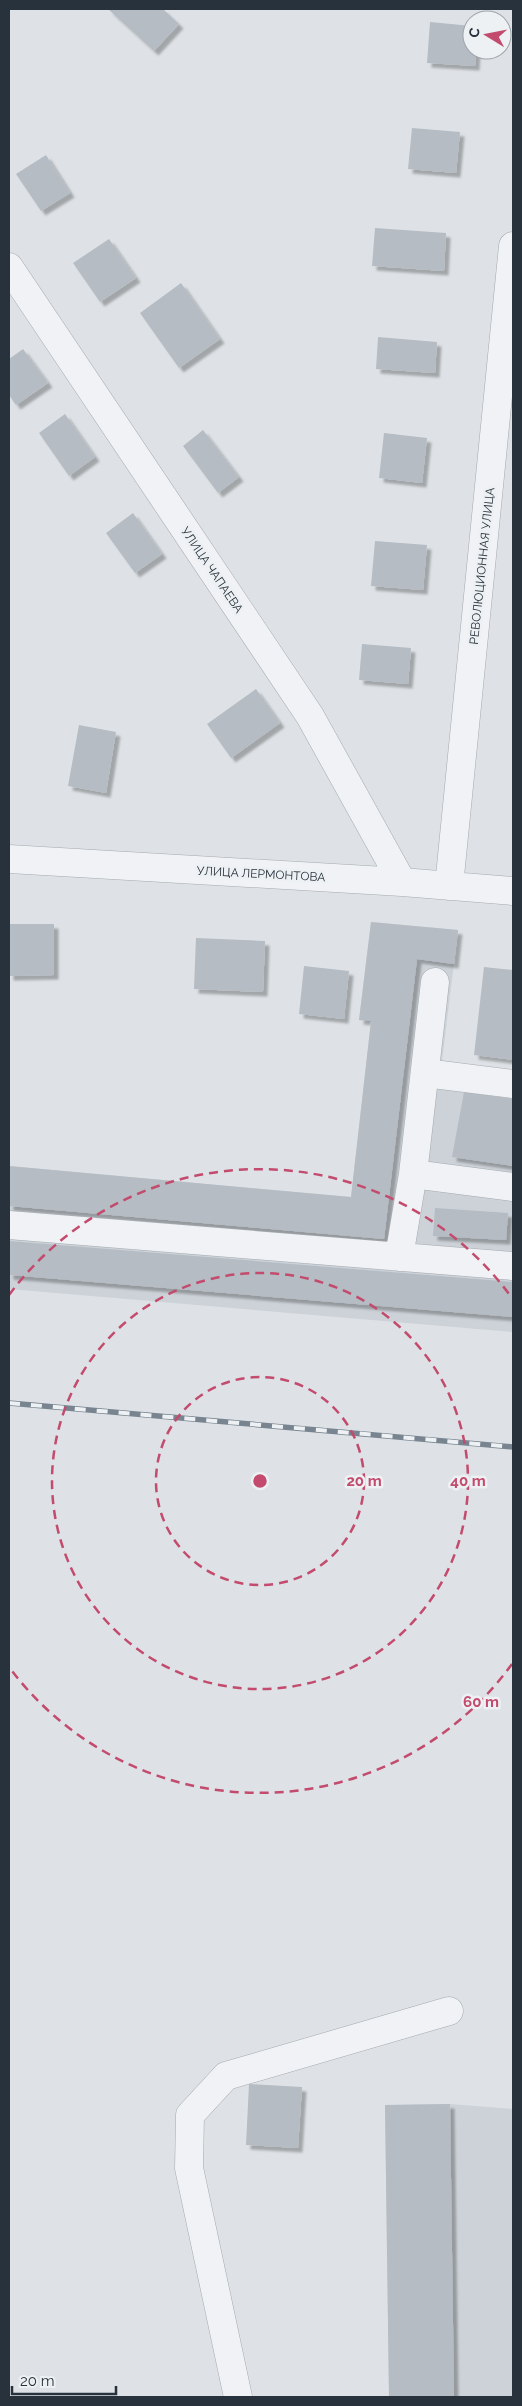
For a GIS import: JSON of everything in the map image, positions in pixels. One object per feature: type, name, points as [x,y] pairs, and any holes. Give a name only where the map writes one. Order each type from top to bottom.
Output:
[{"type":"street","name":"РЕВОЛЮЦИОННАЯ УЛИЦА","points":[[449,886],[509,331],[513,246]]},
{"type":"street","name":"УЛИЦА ЧАПАЕВА","points":[[9,267],[310,716],[402,882]]},
{"type":"street","name":"УЛИЦА ЛЕРМОНТОВА","points":[[9,860],[513,890]]},
{"type":"street","points":[[399,1257],[413,1174],[435,982]]},
{"type":"street","points":[[425,1073],[513,1084]]},
{"type":"street","points":[[413,1174],[513,1187]]},
{"type":"street","points":[[9,1225],[513,1266]]},
{"type":"street","points":[[238,2397],[189,2168],[190,2115],[226,2076],[449,2011]]},
{"type":"shaded area","points":[[371,922],[458,930],[441,1070],[513,1080],[513,1332],[9,1289],[9,1166],[351,1197],[371,1022],[359,1020]]},
{"type":"shaded area","points":[[450,2104],[513,2109],[513,2397],[389,2397],[385,2105]]},
{"type":"building","points":[[108,9],[163,9],[179,24],[154,51]]},
{"type":"building","points":[[430,22],[462,25],[462,60],[475,60],[475,66],[427,63]]},
{"type":"building","points":[[412,128],[460,132],[456,173],[408,169]]},
{"type":"building","points":[[46,155],[70,193],[41,211],[16,174]]},
{"type":"building","points":[[375,228],[446,233],[444,271],[372,266]]},
{"type":"building","points":[[109,239],[136,278],[100,302],[73,263]]},
{"type":"building","points":[[181,283],[220,339],[179,368],[140,313]]},
{"type":"building","points":[[378,337],[437,342],[435,373],[376,369]]},
{"type":"building","points":[[23,349],[48,383],[16,405],[9,395],[9,359]]},
{"type":"building","points":[[65,414],[95,457],[69,476],[39,433]]},
{"type":"building","points":[[203,430],[239,477],[218,493],[183,446]]},
{"type":"building","points":[[384,433],[427,438],[422,483],[379,478]]},
{"type":"building","points":[[133,513],[162,554],[135,573],[106,533]]},
{"type":"building","points":[[375,541],[427,545],[423,590],[371,586]]},
{"type":"building","points":[[362,644],[411,648],[408,684],[359,680]]},
{"type":"building","points":[[256,689],[280,723],[231,758],[207,724]]},
{"type":"building","points":[[79,725],[116,732],[106,793],[68,786]]},
{"type":"building","points":[[371,922],[458,930],[454,964],[417,959],[384,1239],[9,1206],[9,1166],[351,1197],[371,1021],[359,1020]]},
{"type":"building","points":[[9,924],[54,924],[54,975],[9,976]]},
{"type":"building","points":[[196,938],[265,941],[263,992],[194,989]]},
{"type":"building","points":[[304,966],[349,971],[344,1019],[299,1014]]},
{"type":"building","points":[[484,967],[513,970],[513,1060],[474,1055]]},
{"type":"building","points":[[464,1092],[513,1099],[513,1166],[452,1157]]},
{"type":"building","points":[[435,1208],[508,1213],[506,1240],[433,1236]]},
{"type":"building","points":[[9,1241],[513,1282],[513,1317],[9,1275]]},
{"type":"building","points":[[249,2084],[302,2087],[298,2148],[246,2145]]},
{"type":"building","points":[[450,2104],[454,2397],[389,2397],[385,2105]]},
{"type":"railway","points":[[9,1403],[513,1447]]}]
